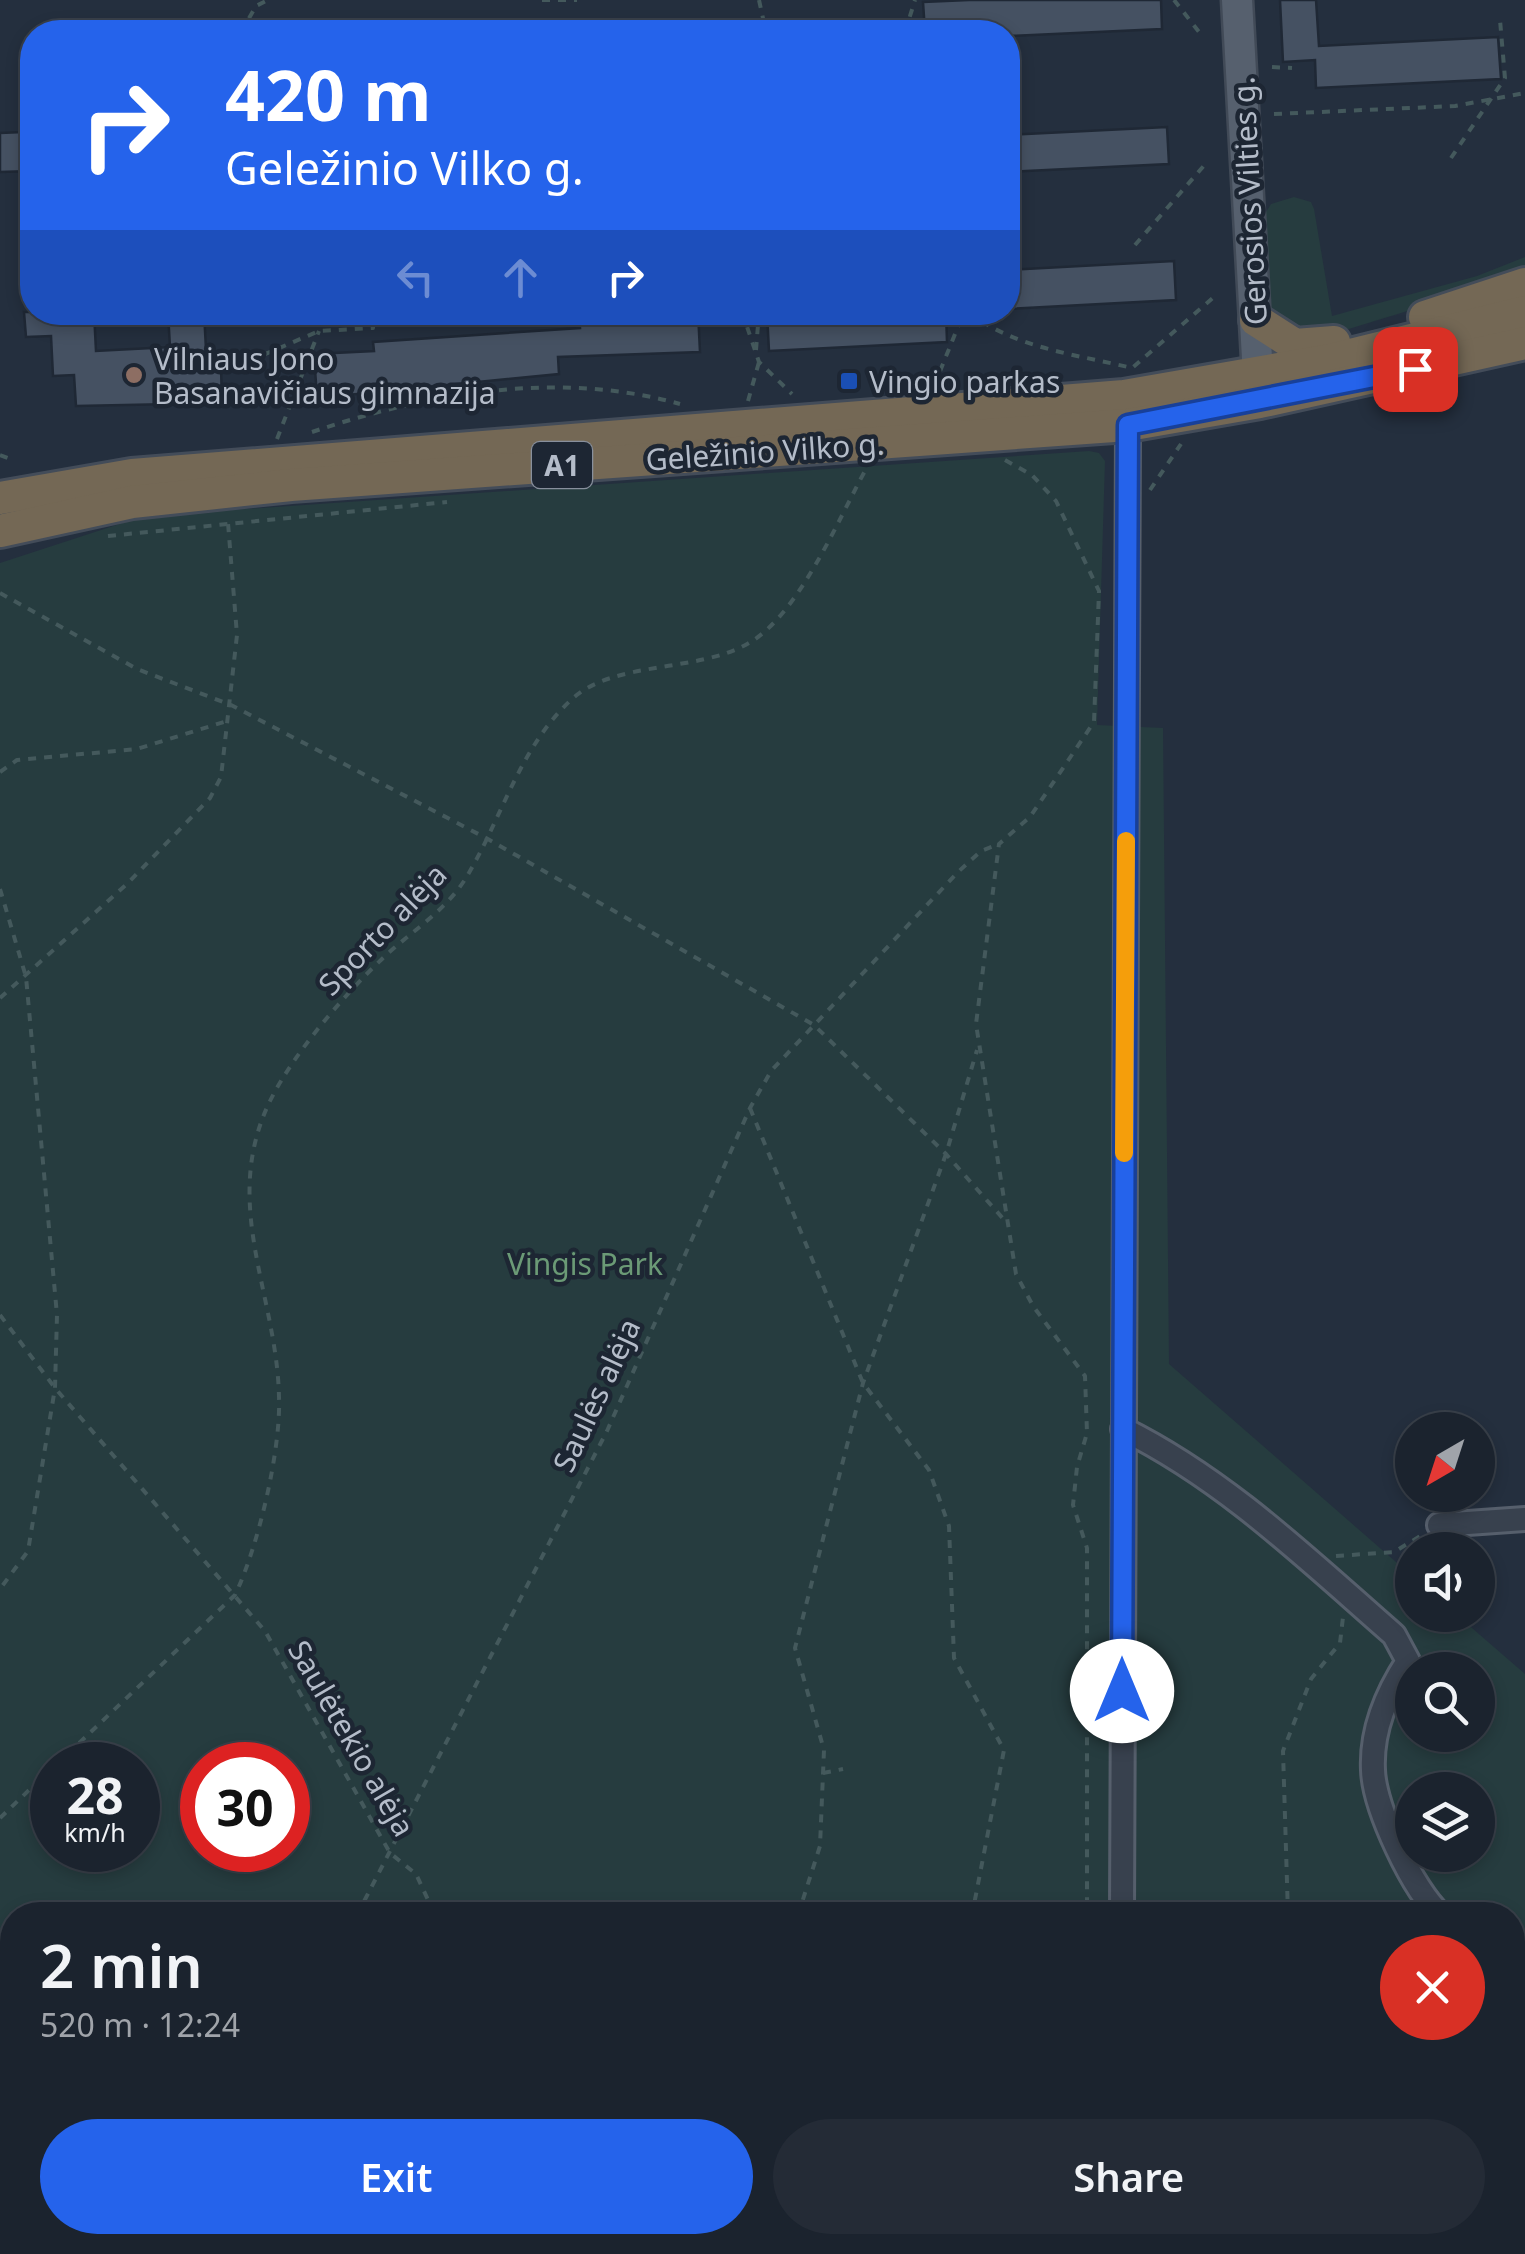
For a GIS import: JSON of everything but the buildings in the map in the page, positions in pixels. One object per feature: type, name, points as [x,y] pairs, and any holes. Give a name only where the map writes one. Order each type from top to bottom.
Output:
[{"type":"highway","points":[[1346,340],[1525,284]]},
{"type":"highway","name":"Geležinio Vilko g.","points":[[0,531],[132,502],[291,485],[1128,435],[1259,386],[1525,312]]},
{"type":"highway","points":[[1256,320],[1295,345],[1308,347],[1451,332]]},
{"type":"highway","name":"Geležinio Vilko g.","points":[[0,498],[132,475],[1259,386],[1525,344]]},
{"type":"main road","name":"Gerosios Vilties g.","points":[[1237,0],[1259,386]]},
{"type":"street","points":[[1122,1902],[1128,435]]},
{"type":"street","points":[[1124,1429],[1172,1453],[1247,1508],[1394,1634],[1408,1662],[1391,1686],[1378,1727],[1372,1772],[1407,1870],[1431,1902]]},
{"type":"street","points":[[1439,1525],[1525,1519]]},
{"type":"path","points":[[248,20],[256,6],[268,0]]},
{"type":"path","points":[[542,0],[577,0]]},
{"type":"path","points":[[1174,0],[1203,37]]},
{"type":"path","points":[[1451,158],[1505,78],[1500,20]]},
{"type":"path","points":[[1272,68],[1292,68]]},
{"type":"path","points":[[1274,114],[1489,100],[1525,93]]},
{"type":"path","points":[[1135,244],[1208,161]]},
{"type":"path","points":[[985,325],[1017,339],[1132,368],[1214,297]]},
{"type":"path","points":[[248,361],[318,332],[372,325]]},
{"type":"path","points":[[746,406],[758,362],[747,325]]},
{"type":"path","points":[[756,350],[759,325]]},
{"type":"path","points":[[934,386],[961,325]]},
{"type":"path","points":[[292,439],[274,445],[318,332]]},
{"type":"path","points":[[758,362],[792,394]]},
{"type":"path","points":[[310,433],[380,409],[467,393],[572,387],[645,394],[692,408]]},
{"type":"path","points":[[1128,522],[1186,436]]},
{"type":"path","points":[[0,455],[12,460]]},
{"type":"path","name":"Sporto alėja","points":[[79,1742],[234,1595],[252,1550],[276,1442],[279,1398],[248,1212],[248,1178],[255,1140],[271,1099],[334,1009],[383,958],[443,907],[464,882],[521,767],[548,724],[573,697],[598,682],[716,657],[747,645],[768,630],[804,578],[872,459]]},
{"type":"path","name":"Saulės alėja","points":[[364,1902],[607,1431],[750,1108],[771,1071],[958,872],[1030,818],[1094,722],[1099,591],[1056,501],[1032,475],[1002,459]]},
{"type":"path","points":[[0,998],[128,883],[210,798],[222,777],[237,635],[228,523],[91,538]]},
{"type":"path","points":[[0,593],[137,669],[231,705],[486,838],[814,1024],[946,1154],[1006,1222]]},
{"type":"path","points":[[0,772],[17,760],[137,749],[229,720]]},
{"type":"path","points":[[999,844],[976,1024],[1006,1222],[1016,1274],[1024,1290],[1086,1376],[1088,1433],[1077,1466],[1073,1505],[1088,1548],[1087,1902]]},
{"type":"path","points":[[0,888],[26,977],[57,1315],[55,1388],[28,1551],[0,1589]]},
{"type":"path","points":[[802,1902],[820,1846],[824,1750],[795,1648],[862,1383],[946,1154],[978,1047]]},
{"type":"path","points":[[750,1108],[862,1383],[929,1470],[948,1526],[954,1658],[1004,1750],[975,1902]]},
{"type":"path","points":[[0,1315],[55,1388]]},
{"type":"path","name":"Saulėtekio alėja","points":[[55,1388],[265,1631],[390,1853],[416,1874],[428,1902]]},
{"type":"path","points":[[1307,1560],[1394,1552],[1439,1525]]},
{"type":"path","points":[[1288,1902],[1284,1750],[1311,1678],[1340,1643],[1346,1593]]},
{"type":"path","points":[[823,1773],[843,1770]]},
{"type":"path","name":"Sporto alėja","points":[[0,1818],[30,1789]]},
{"type":"green space","points":[[1294,197],[1311,202],[1314,209],[1332,316],[1477,276],[1525,257],[1525,275],[1316,339],[1271,319],[1263,217],[1271,204]]},
{"type":"green space","name":"Vingis Park","points":[[1099,453],[1105,461],[1097,725],[1163,728],[1169,1364],[1395,1561],[1395,1632],[1477,1632],[1525,1674],[1525,1902],[0,1902],[0,563],[144,516]]},
{"type":"slow traffic","points":[[1124,1153],[1126,841]]},
{"type":"place","name":"Vilniaus Jono Basanavičiaus gimnazija","points":[[134,375]]},
{"type":"place","name":"Vingio parkas","points":[[849,381]]},
{"type":"route","points":[[1122,1691],[1128,425],[1415,369]]}]
